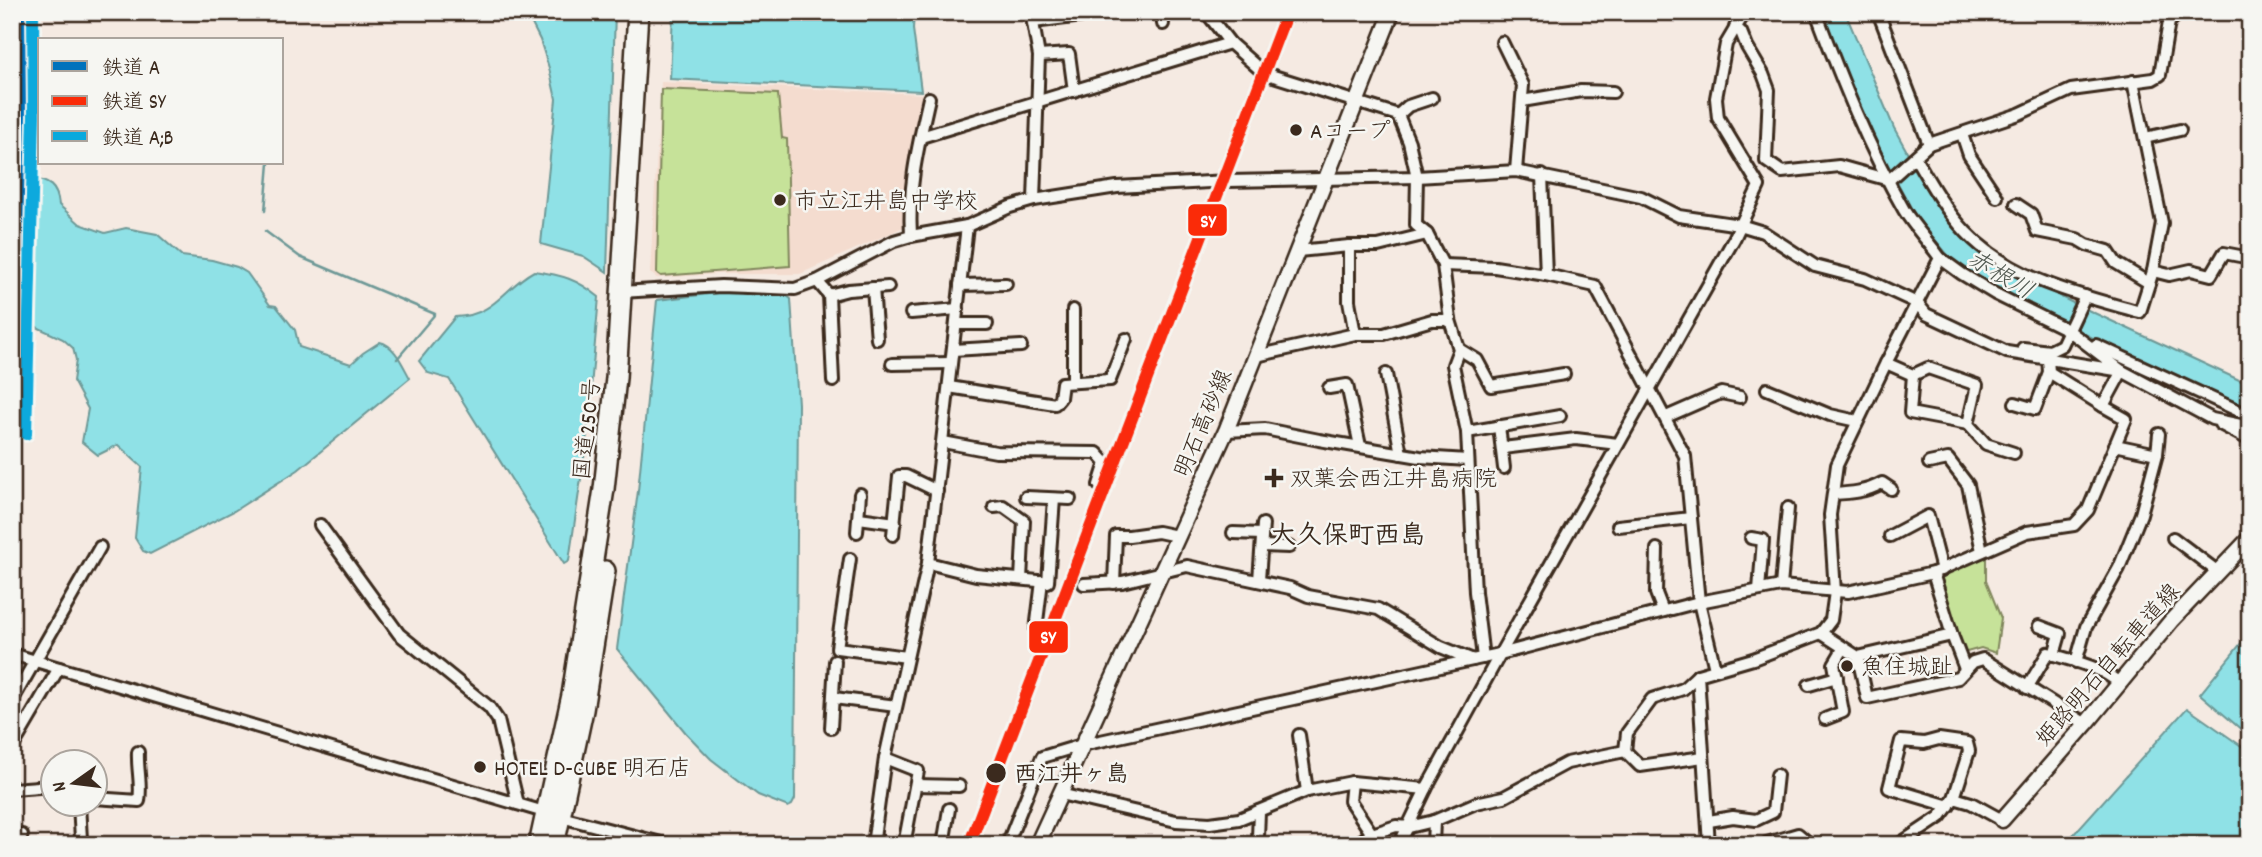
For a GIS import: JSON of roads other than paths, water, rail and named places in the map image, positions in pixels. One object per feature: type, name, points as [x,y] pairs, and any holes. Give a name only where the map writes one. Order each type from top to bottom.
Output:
[{"type":"highway","name":"国道250号","points":[[539,845],[553,815],[583,710],[601,605],[621,449],[638,12]]},
{"type":"highway","name":"国道250号","points":[[627,292],[648,12]]},
{"type":"highway","name":"国道250号","points":[[553,815],[554,845]]},
{"type":"main road","name":"明石高砂線","points":[[1037,845],[1226,431],[1392,12]]},
{"type":"main road","name":"姫路明石自転車道線","points":[[2001,820],[2086,724],[2171,621],[2250,538]]},
{"type":"street","points":[[1034,200],[1039,56],[1032,17],[1115,12]]},
{"type":"street","points":[[1206,12],[1230,43],[1264,73],[1398,115],[1409,142],[1417,177],[1416,225],[1427,234],[1443,265],[1450,320],[1459,349],[1453,365],[1467,432],[1478,659]]},
{"type":"street","points":[[1399,845],[1426,789],[1740,225],[1759,186],[1718,118],[1716,98],[1726,44],[1745,12]]},
{"type":"street","points":[[1816,12],[1841,78],[1889,180],[1906,213],[1940,258],[1995,294],[2071,333],[2250,416]]},
{"type":"street","points":[[1878,12],[1929,144]]},
{"type":"street","points":[[1889,180],[1929,144],[2019,114],[2070,90],[2153,79],[2160,75],[2169,22],[2178,12]]},
{"type":"street","points":[[1735,27],[1741,32],[1769,90],[1766,161],[1782,172],[1839,166],[1889,180]]},
{"type":"street","points":[[1502,42],[1523,85],[1516,171]]},
{"type":"street","points":[[922,137],[1230,43]]},
{"type":"street","points":[[1039,56],[1069,54],[1074,90]]},
{"type":"street","points":[[1915,157],[1942,202],[1958,222],[1996,258],[2057,288],[2140,312],[2153,271],[2162,223],[2133,81]]},
{"type":"street","points":[[1522,101],[1581,91],[1613,93]]},
{"type":"street","points":[[911,236],[909,206],[912,173],[929,98]]},
{"type":"street","points":[[1398,115],[1408,106],[1432,98]]},
{"type":"street","points":[[2145,138],[2180,130]]},
{"type":"street","points":[[1962,134],[1969,155],[1997,197]]},
{"type":"street","points":[[627,292],[721,286],[795,289],[817,281],[894,241],[967,226],[1010,207],[1034,200],[1117,187],[1516,171],[1641,197],[1679,216],[1740,225],[1763,232],[1815,266],[1865,279],[1917,303],[1926,314],[2007,352],[2123,371]]},
{"type":"street","points":[[1542,175],[1546,275]]},
{"type":"street","points":[[2016,204],[2031,214],[2037,231],[2077,239],[2108,251],[2116,263],[2149,284]]},
{"type":"street","points":[[890,845],[873,842],[885,758],[928,563],[967,226]]},
{"type":"street","points":[[1298,251],[1378,246],[1427,234]]},
{"type":"street","points":[[1349,246],[1349,301],[1355,334]]},
{"type":"street","points":[[2153,271],[2168,275],[2191,270],[2211,275],[2224,253],[2250,258]]},
{"type":"street","points":[[1625,751],[1627,733],[1652,699],[1683,689],[1698,675],[1753,659],[1821,633],[1831,620],[1835,592],[1830,515],[1837,465],[1885,363],[1940,258]]},
{"type":"street","points":[[1443,265],[1495,267],[1595,286],[1685,456],[1699,602],[1715,669]]},
{"type":"street","points":[[817,281],[829,295],[833,381]]},
{"type":"street","points":[[960,285],[1006,284]]},
{"type":"street","points":[[829,295],[848,290],[888,287]]},
{"type":"street","points":[[873,288],[877,339]]},
{"type":"street","points":[[2007,352],[2020,348],[2050,351],[2062,345],[2071,333],[2085,296]]},
{"type":"street","points":[[911,313],[958,309]]},
{"type":"street","points":[[1073,310],[1073,382]]},
{"type":"street","points":[[1256,356],[1355,334],[1384,334],[1432,320],[1450,320]]},
{"type":"street","points":[[956,324],[987,324]]},
{"type":"street","points":[[2071,333],[2123,371],[2250,440]]},
{"type":"street","points":[[949,387],[1055,404],[1060,398],[1062,383],[1110,380],[1126,339]]},
{"type":"street","points":[[953,350],[1021,346]]},
{"type":"street","points":[[1459,349],[1477,360],[1492,386],[1564,374]]},
{"type":"street","points":[[2015,403],[2035,410],[2049,372],[2048,359]]},
{"type":"street","points":[[892,364],[951,363]]},
{"type":"street","points":[[1885,363],[1913,375],[1928,368],[1977,385],[1968,424]]},
{"type":"street","points":[[2103,406],[2123,371]]},
{"type":"street","points":[[1007,845],[1042,757],[1082,745],[1500,654],[1699,602],[1759,590],[1781,586],[1848,592],[1938,571],[2027,532],[2074,525],[2088,510],[2126,419],[2049,372]]},
{"type":"street","points":[[1386,374],[1401,454]]},
{"type":"street","points":[[1913,375],[1910,413],[1968,424],[1986,444],[2014,453]]},
{"type":"street","points":[[1329,388],[1347,385],[1360,446]]},
{"type":"street","points":[[1767,389],[1830,415],[1857,421]]},
{"type":"street","points":[[1666,417],[1721,393],[1740,397]]},
{"type":"street","points":[[1467,432],[1560,416]]},
{"type":"street","points":[[2212,419],[2250,427]]},
{"type":"street","points":[[1499,426],[1504,468]]},
{"type":"street","points":[[1226,431],[1265,429],[1401,454],[1468,460]]},
{"type":"street","points":[[2076,662],[2086,627],[2119,568],[2141,514],[2157,454],[2159,434]]},
{"type":"street","points":[[1503,448],[1576,439],[1618,444]]},
{"type":"street","points":[[943,442],[996,452],[1097,453],[1106,463],[1099,485]]},
{"type":"street","points":[[2115,445],[2157,454]]},
{"type":"street","points":[[1929,463],[1948,459],[1968,485],[1982,551]]},
{"type":"street","points":[[893,535],[899,476],[906,476],[937,491]]},
{"type":"street","points":[[1833,494],[1871,489],[1882,483],[1891,489]]},
{"type":"street","points":[[857,532],[860,494]]},
{"type":"street","points":[[1027,497],[1070,499]]},
{"type":"street","points":[[928,563],[976,575],[1048,582],[1054,499]]},
{"type":"street","points":[[993,507],[1003,506],[1024,521],[1021,579]]},
{"type":"street","points":[[1781,586],[1788,509]]},
{"type":"street","points":[[1891,536],[1928,516],[1952,635],[1965,669]]},
{"type":"street","points":[[859,518],[895,523]]},
{"type":"street","points":[[1618,526],[1691,518]]},
{"type":"street","points":[[320,525],[399,634],[489,707],[498,720],[517,804]]},
{"type":"street","points":[[1114,583],[1116,536],[1158,532],[1177,536]]},
{"type":"street","points":[[1233,533],[1262,535],[1289,547]]},
{"type":"street","points":[[1259,580],[1262,535]]},
{"type":"street","points":[[1751,538],[1763,540],[1759,590]]},
{"type":"street","points":[[2172,538],[2218,572]]},
{"type":"street","points":[[12,701],[100,547]]},
{"type":"street","points":[[1657,549],[1656,593],[1663,611]]},
{"type":"street","points":[[850,559],[836,648],[907,657]]},
{"type":"street","points":[[1084,583],[1114,583],[1187,566],[1290,587],[1308,596],[1378,609],[1441,648],[1478,659]]},
{"type":"street","points":[[1036,630],[1042,581]]},
{"type":"street","points":[[2039,626],[2060,634],[2054,654]]},
{"type":"street","points":[[1821,633],[1858,657],[1952,635]]},
{"type":"street","points":[[1825,719],[1843,712],[1834,664],[1843,649]]},
{"type":"street","points":[[2027,688],[2048,653],[2091,667],[2114,678],[2120,684]]},
{"type":"street","points":[[12,654],[553,815],[669,845]]},
{"type":"street","points":[[1858,657],[1867,698],[1958,678],[1973,662],[1983,659],[2086,724]]},
{"type":"street","points":[[831,728],[835,661]]},
{"type":"street","points":[[12,748],[59,668]]},
{"type":"street","points":[[1698,675],[1709,845]]},
{"type":"street","points":[[1809,684],[1837,677]]},
{"type":"street","points":[[834,698],[896,706]]},
{"type":"street","points":[[1298,735],[1307,791]]},
{"type":"street","points":[[1898,845],[1940,817],[1951,802],[1969,751],[1967,743],[1938,739],[1924,743],[1901,741],[1889,788],[1951,802],[1971,803],[2001,820]]},
{"type":"street","points":[[1625,751],[1640,766],[1703,757]]},
{"type":"street","points":[[1354,845],[1372,834],[1396,826],[1409,827],[1434,821],[1476,803],[1504,797],[1567,763],[1625,751]]},
{"type":"street","points":[[108,799],[139,802],[142,787],[137,765],[138,752]]},
{"type":"street","points":[[885,758],[918,771],[904,845]]},
{"type":"street","points":[[1709,821],[1733,817],[1756,820],[1773,812],[1777,775]]},
{"type":"street","points":[[1060,794],[1176,821],[1210,824],[1239,819],[1307,791],[1352,782],[1426,789]]},
{"type":"street","points":[[1352,782],[1350,801],[1372,834]]},
{"type":"street","points":[[916,785],[959,786]]},
{"type":"street","points":[[12,789],[38,787]]},
{"type":"street","points":[[943,845],[948,809]]},
{"type":"street","points":[[1258,838],[1259,811]]},
{"type":"street","points":[[77,845],[81,839],[80,818]]},
{"type":"street","points":[[1433,845],[1434,821]]},
{"type":"street","points":[[1768,845],[1768,842],[1798,834],[1811,845]]},
{"type":"water","points":[[515,12],[615,12],[607,272],[583,256],[541,244],[556,99],[540,40],[531,22]]},
{"type":"water","points":[[673,12],[914,12],[913,29],[921,91],[670,79]]},
{"type":"water","name":"赤根川","points":[[1823,12],[1845,12],[1894,128],[1931,195],[1965,240],[2001,267],[2250,385],[2250,411],[2068,326],[1975,278],[1952,260],[1916,217],[1881,152],[1841,68]]},
{"type":"water","points":[[30,177],[51,185],[59,205],[80,224],[105,233],[126,228],[157,234],[182,256],[212,260],[237,267],[247,273],[270,305],[276,306],[295,330],[299,347],[351,364],[380,342],[390,347],[410,378],[298,470],[234,511],[150,554],[143,551],[135,538],[142,467],[118,445],[98,455],[82,442],[88,409],[73,381],[76,360],[73,348],[63,339],[26,322]]},
{"type":"water","points":[[534,271],[569,279],[599,297],[586,444],[569,561],[564,564],[449,379],[428,373],[419,361],[455,317],[480,312]]},
{"type":"water","points":[[726,292],[784,294],[791,299],[798,404],[795,799],[788,807],[758,795],[711,759],[686,733],[617,649],[638,491],[657,300]]},
{"type":"water","points":[[2250,632],[2250,737],[2200,694]]},
{"type":"water","points":[[2187,708],[2250,752],[2250,845],[2064,845]]},
{"type":"waterway","points":[[25,67],[38,68]]},
{"type":"waterway","points":[[265,211],[269,164]]},
{"type":"waterway","points":[[265,231],[300,257],[435,314],[397,359]]},
{"type":"rail line","name":"A","points":[[12,424],[20,116],[19,12]]},
{"type":"rail line","name":"A;B","points":[[26,434],[34,116],[33,12]]},
{"type":"rail line","name":"SY","points":[[969,845],[1287,12]]},
{"type":"place","name":"Aコープ","points":[[1296,130]]},
{"type":"place","name":"市立江井島中学校","points":[[780,200]]},
{"type":"place","name":"双葉会西江井島病院","points":[[1274,478]]},
{"type":"place","name":"魚住城趾","points":[[1847,666]]},
{"type":"place","name":"HOTEL D-CUBE 明石店","points":[[480,767]]},
{"type":"place","name":"西江井ヶ島","points":[[996,773]]},
{"type":"district","name":"大久保町西島","points":[[1348,534]]}]
